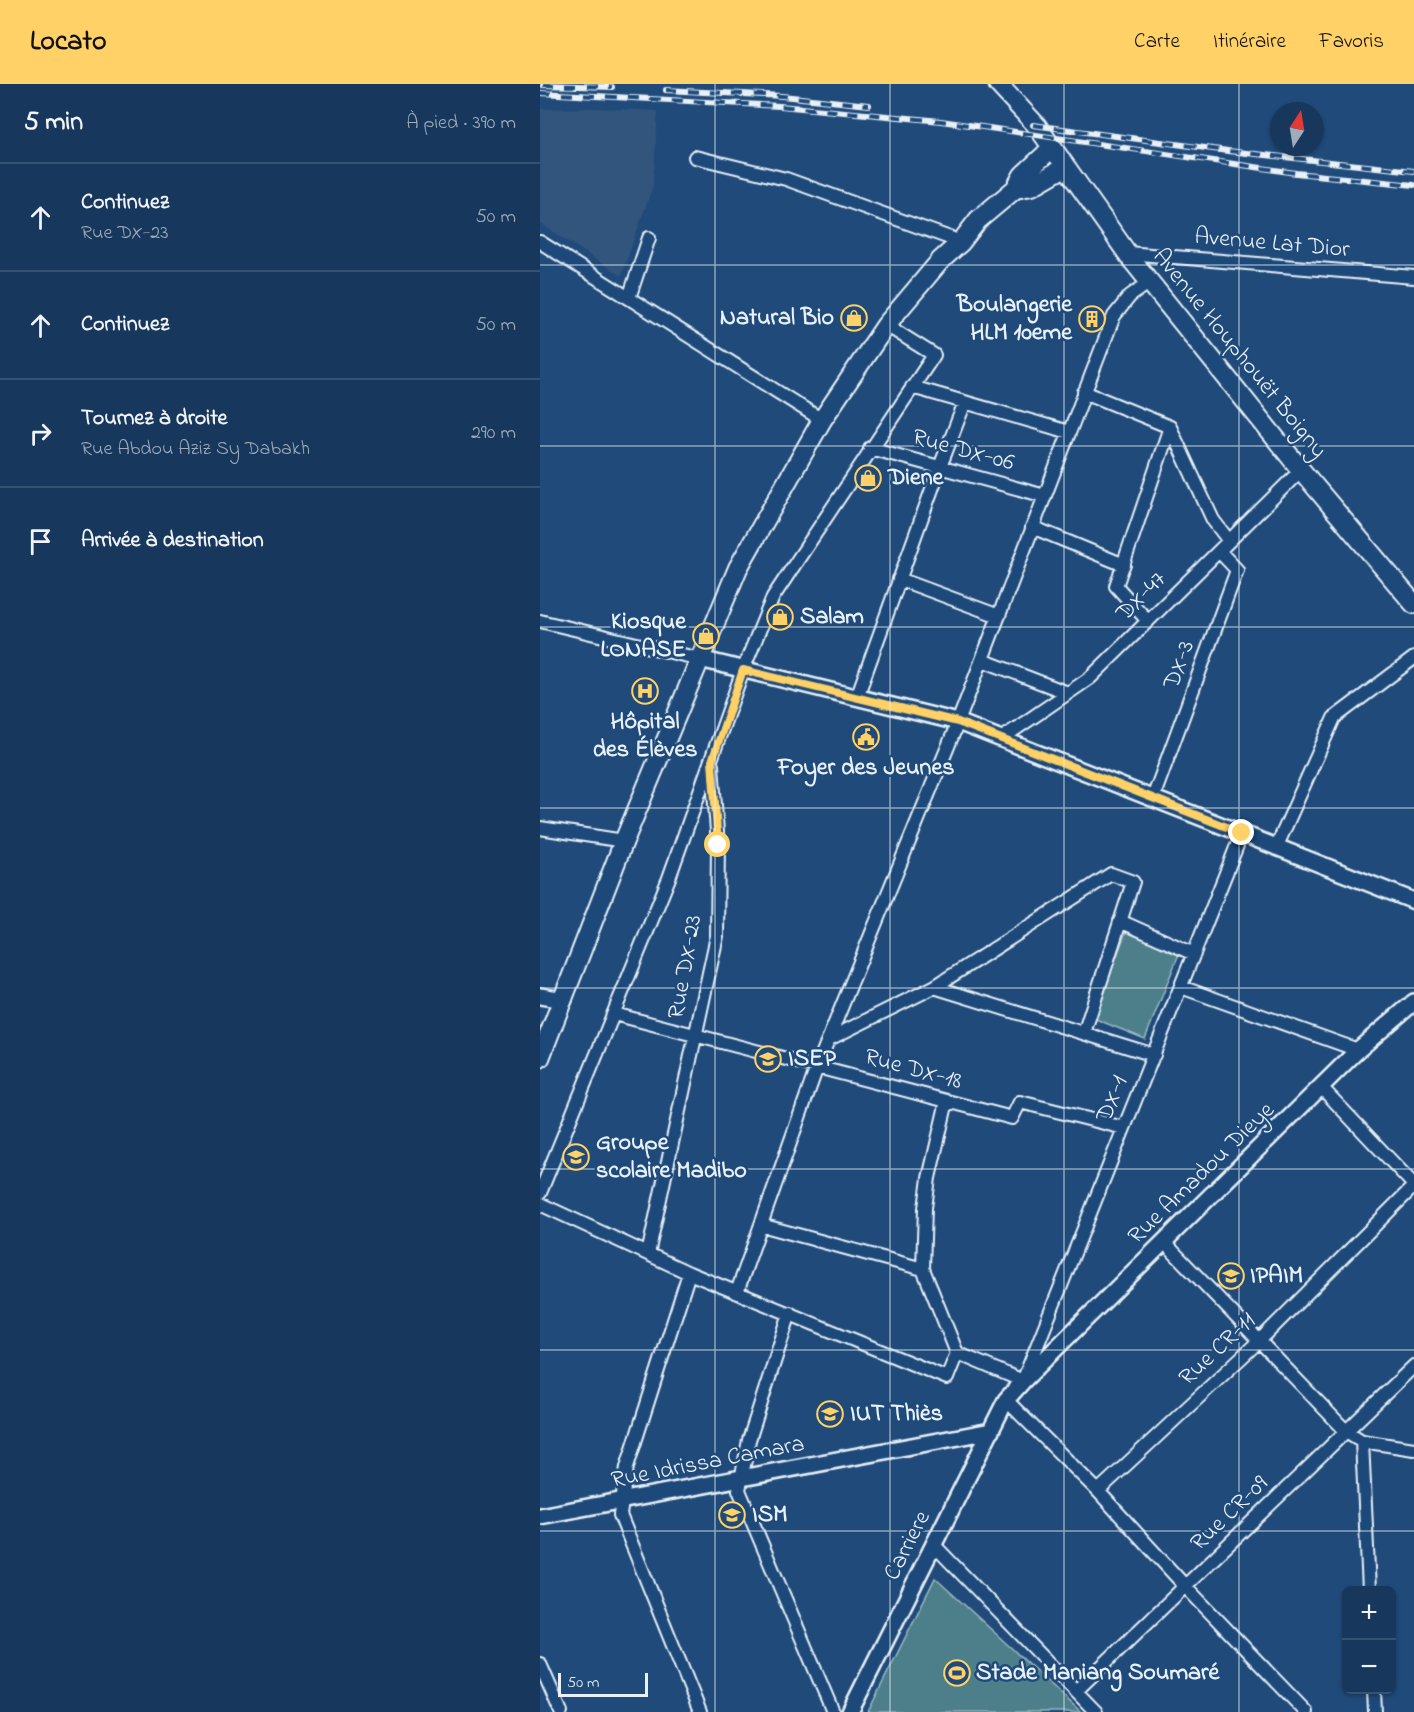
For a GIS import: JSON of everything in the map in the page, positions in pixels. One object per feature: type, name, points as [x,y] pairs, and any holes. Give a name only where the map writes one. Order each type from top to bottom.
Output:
[{"type":"main road","name":"Avenue Houphouët Boigny","points":[[998,84],[1037,126],[1127,254],[1301,470],[1414,604]]},
{"type":"main road","points":[[540,1058],[624,841],[738,568],[822,420],[886,325],[978,220],[1015,189],[1023,175],[1052,148]]},
{"type":"main road","points":[[1015,189],[1032,186],[1065,167]]},
{"type":"street","points":[[695,157],[786,179],[961,242]]},
{"type":"street","points":[[629,298],[649,238]]},
{"type":"street","points":[[540,242],[822,420]]},
{"type":"street","name":"Avenue Lat Dior","points":[[1127,254],[1414,277]]},
{"type":"street","points":[[737,1292],[817,1067],[958,722],[1114,316],[1130,296],[1150,282]]},
{"type":"street","points":[[540,1193],[669,878],[743,670],[773,597],[934,355],[886,325]]},
{"type":"street","points":[[912,387],[1069,432]]},
{"type":"street","points":[[1084,392],[1170,427],[1213,520],[1229,541]]},
{"type":"street","points":[[857,697],[940,467],[966,402]]},
{"type":"street","points":[[1148,621],[1116,586],[1170,427]]},
{"type":"street","name":"Rue DX-06","points":[[870,448],[1045,496]]},
{"type":"street","name":"DX-47","points":[[1001,739],[1090,678],[1301,470]]},
{"type":"street","points":[[1032,527],[1124,565]]},
{"type":"street","name":"DX-3","points":[[1153,798],[1237,570],[1219,550]]},
{"type":"street","points":[[899,579],[999,616]]},
{"type":"street","points":[[540,621],[958,722],[1414,901]]},
{"type":"street","points":[[1276,848],[1334,718],[1414,658]]},
{"type":"street","points":[[982,660],[1068,693]]},
{"type":"street","name":"Rue DX-23","points":[[648,1254],[717,936],[718,845],[712,761]]},
{"type":"street","points":[[540,828],[624,841]]},
{"type":"street","name":"DX-1","points":[[1023,1381],[1242,833]]},
{"type":"street","points":[[829,1040],[934,987],[1111,874],[1132,882],[1084,1034]]},
{"type":"street","points":[[1120,921],[1194,954]]},
{"type":"street","points":[[934,987],[1154,1054]]},
{"type":"street","points":[[1181,987],[1358,1050]]},
{"type":"street","points":[[540,996],[564,1000]]},
{"type":"street","name":"Rue Amadou Dieye","points":[[1006,1400],[1358,1050],[1414,1002]]},
{"type":"street","name":"Rue DX-18","points":[[614,1014],[1012,1118],[1020,1102],[1124,1128]]},
{"type":"street","points":[[1322,1088],[1414,1185]]},
{"type":"street","points":[[540,1204],[689,1273],[947,1378],[957,1353],[923,1269],[925,1208],[929,1178],[947,1101]]},
{"type":"street","name":"Rue CR-11","points":[[1098,1491],[1259,1341],[1414,1185]]},
{"type":"street","points":[[761,1225],[923,1269]]},
{"type":"street","points":[[1164,1242],[1346,1431],[1362,1441],[1414,1449]]},
{"type":"street","points":[[689,1273],[627,1467],[620,1515],[700,1712]]},
{"type":"street","points":[[790,1313],[749,1440],[739,1490],[833,1712]]},
{"type":"street","points":[[957,1353],[1023,1381]]},
{"type":"street","name":"Rue CR-09","points":[[1076,1691],[1414,1366]]},
{"type":"street","points":[[1006,1400],[1098,1491],[1306,1712]]},
{"type":"street","name":"Carriere","points":[[850,1712],[1006,1400]]},
{"type":"street","name":"Rue Idrissa Camara","points":[[540,1516],[991,1431]]},
{"type":"street","points":[[1362,1441],[1369,1586]]},
{"type":"street","points":[[934,1545],[1096,1712]]},
{"type":"street","points":[[540,1664],[561,1712]]},
{"type":"street","points":[[1374,1694],[1375,1712]]},
{"type":"shaded area","points":[[596,108],[658,111],[653,186],[621,276],[540,223],[540,109]]},
{"type":"green space","points":[[1126,932],[1179,954],[1145,1039],[1093,1018]]},
{"type":"green space","points":[[935,1578],[1081,1712],[868,1712]]},
{"type":"railway","points":[[543,85],[612,87]]},
{"type":"railway","points":[[666,90],[782,96],[869,105]]},
{"type":"railway","points":[[540,93],[780,106],[941,121],[1296,173],[1414,185]]},
{"type":"railway","points":[[1033,125],[1228,151],[1414,171]]},
{"type":"place","name":"Natural Bio","points":[[854,318]]},
{"type":"place","name":"Boulangerie HLM 10eme","points":[[1092,319]]},
{"type":"place","name":"Diene","points":[[868,478]]},
{"type":"place","name":"Salam","points":[[780,617]]},
{"type":"place","name":"Kiosque LONASE","points":[[706,636]]},
{"type":"place","name":"Hôpital des Élèves","points":[[645,691]]},
{"type":"place","name":"Foyer des Jeunes","points":[[866,737]]},
{"type":"place","name":"ISEP","points":[[768,1059]]},
{"type":"place","name":"Groupe scolaire Madibo","points":[[576,1157]]},
{"type":"place","name":"IPAIM","points":[[1231,1276]]},
{"type":"place","name":"IUT Thiès","points":[[830,1414]]},
{"type":"place","name":"ISM","points":[[732,1515]]},
{"type":"place","name":"Stade Maniang Soumaré","points":[[957,1673]]},
{"type":"route","points":[[718,845],[712,761],[743,670],[958,722],[1242,833]]}]
